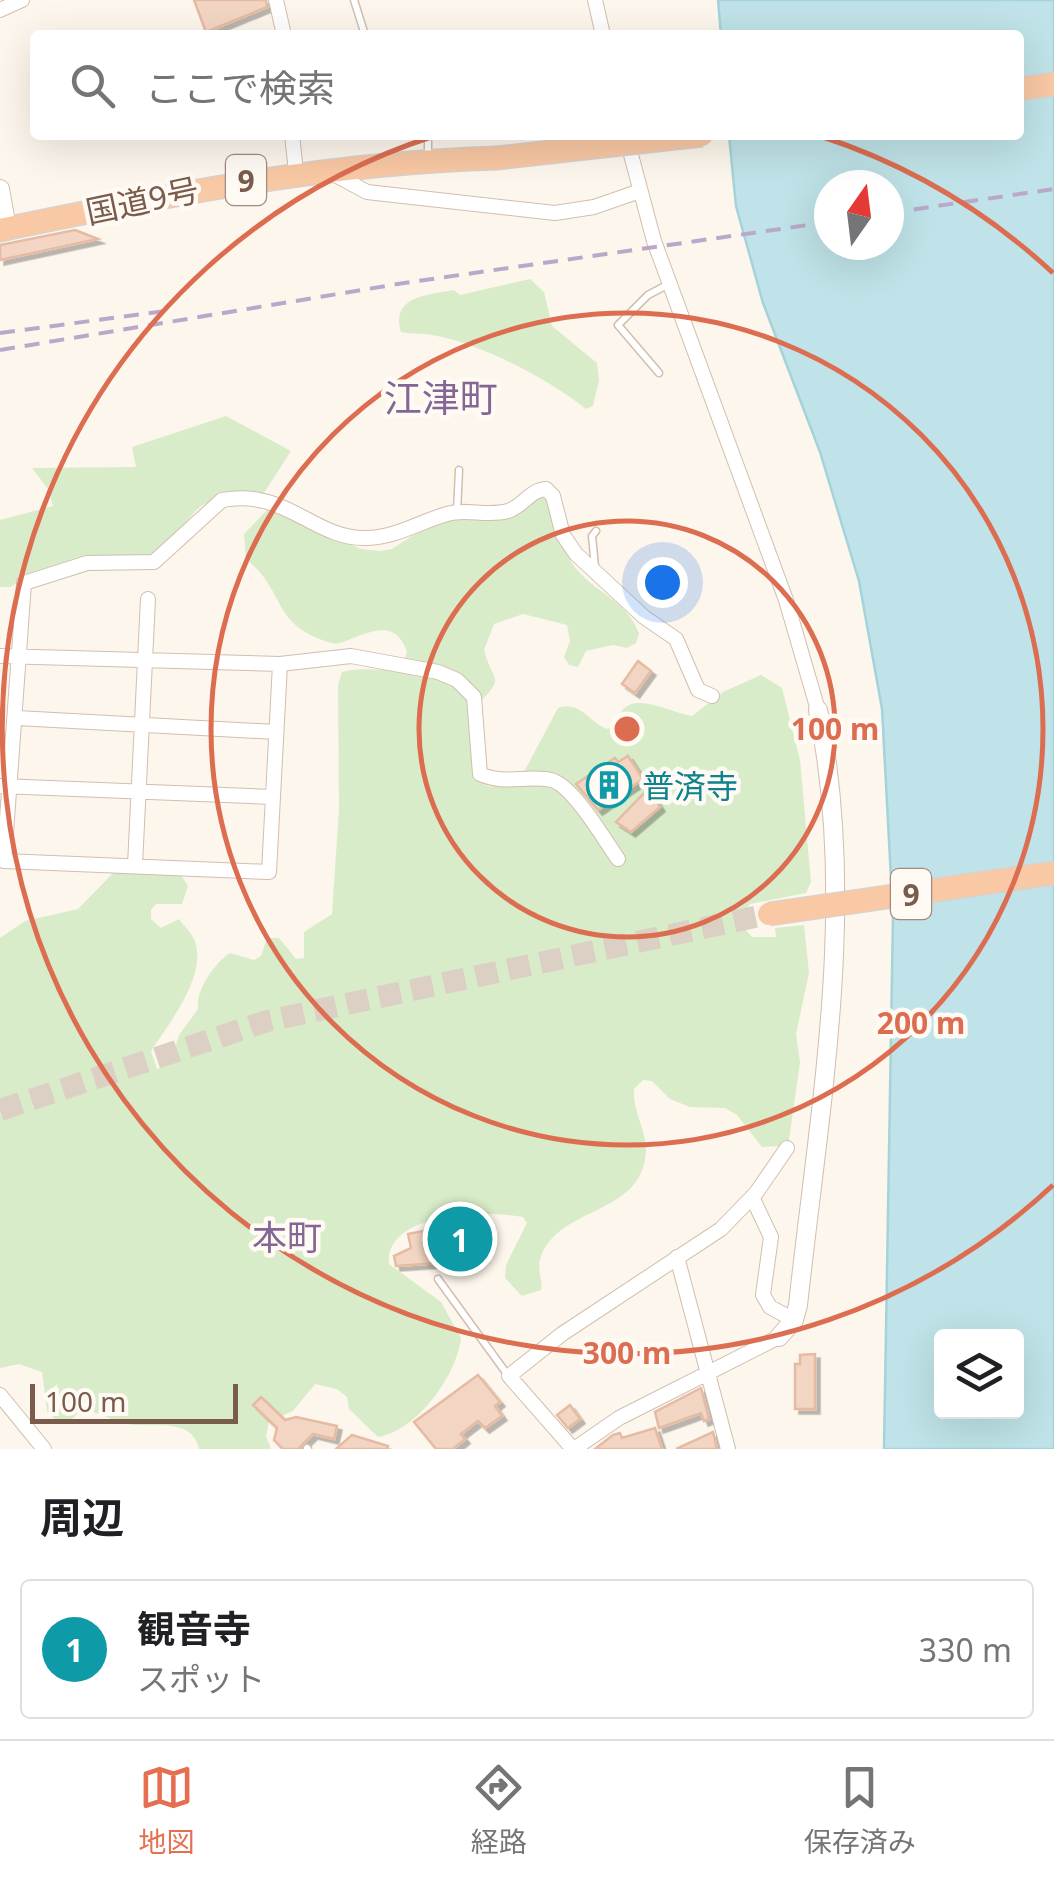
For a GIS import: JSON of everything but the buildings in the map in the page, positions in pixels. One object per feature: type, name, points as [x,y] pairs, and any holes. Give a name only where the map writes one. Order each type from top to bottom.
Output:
[{"type":"highway","points":[[1024,88],[1054,84]]},
{"type":"highway","name":"国道9号","points":[[4,229],[169,193],[296,172],[496,158],[657,140]]},
{"type":"highway","name":"9","points":[[769,914],[1054,872]]},
{"type":"street","points":[[0,10],[22,0]]},
{"type":"street","points":[[276,0],[283,30]]},
{"type":"street","points":[[595,0],[602,30]]},
{"type":"street","points":[[293,140],[296,172]]},
{"type":"street","points":[[627,140],[670,284],[786,600],[818,710],[834,812],[841,901],[820,1128],[794,1320],[779,1337],[619,1418],[574,1449],[508,1376],[562,1334],[641,1286],[721,1230],[752,1197],[788,1148]]},
{"type":"street","points":[[324,170],[367,192],[556,213],[594,207],[640,191]]},
{"type":"street","points":[[0,189],[4,229]]},
{"type":"street","points":[[280,664],[269,872],[4,860],[4,786],[17,718],[24,583],[87,563],[154,562],[222,500],[271,501],[341,534],[364,538],[396,534],[457,512],[477,516],[511,510],[534,492],[546,489],[554,496],[563,535],[594,573],[676,640],[698,690],[712,696]]},
{"type":"street","points":[[135,865],[148,599]]},
{"type":"street","points":[[0,656],[280,664],[351,656],[457,680],[474,697],[478,710],[480,774],[502,781],[559,783],[618,859]]},
{"type":"street","points":[[17,718],[276,732]]},
{"type":"street","points":[[4,786],[272,796]]},
{"type":"street","points":[[841,901],[1054,872]]},
{"type":"street","points":[[752,1197],[760,1205],[771,1236],[772,1259],[763,1295],[770,1306],[794,1320]]},
{"type":"street","points":[[678,1257],[728,1449]]},
{"type":"street","points":[[0,1394],[44,1449]]},
{"type":"lane","points":[[354,0],[363,30]]},
{"type":"lane","points":[[428,140],[428,160]]},
{"type":"lane","points":[[659,374],[618,324],[648,295],[670,284]]},
{"type":"lane","points":[[457,512],[459,470]]},
{"type":"lane","points":[[594,573],[592,536],[596,531]]},
{"type":"lane","points":[[438,1278],[508,1376]]},
{"type":"green space","points":[[530,279],[544,292],[552,326],[597,363],[599,380],[593,406],[586,409],[534,375],[492,354],[451,339],[401,332],[401,311],[414,299],[454,290],[460,295]]},
{"type":"green space","points":[[226,416],[291,451],[262,496],[212,501],[198,509],[174,541],[146,557],[106,556],[69,562],[31,575],[11,587],[0,587],[0,520],[53,506],[48,489],[32,468],[136,467],[132,447]]},
{"type":"green space","points":[[547,492],[573,564],[621,606],[639,634],[636,643],[627,648],[613,645],[586,651],[578,667],[569,665],[564,657],[570,641],[567,625],[523,614],[494,624],[484,650],[495,680],[474,709],[473,779],[490,787],[525,770],[558,708],[573,707],[607,729],[616,725],[628,706],[637,703],[692,716],[723,692],[761,675],[782,688],[800,760],[811,882],[806,893],[750,904],[742,914],[742,926],[752,937],[776,937],[775,928],[804,925],[809,973],[796,1034],[800,1062],[789,1140],[783,1146],[762,1147],[737,1115],[725,1108],[690,1107],[670,1099],[652,1081],[643,1080],[634,1089],[646,1154],[636,1181],[624,1194],[560,1231],[548,1243],[539,1264],[541,1290],[522,1296],[505,1278],[506,1265],[527,1223],[523,1217],[486,1214],[441,1218],[403,1233],[392,1246],[389,1264],[441,1302],[461,1338],[452,1368],[433,1399],[393,1433],[378,1437],[349,1409],[347,1397],[337,1389],[315,1384],[293,1411],[269,1422],[266,1436],[271,1449],[199,1449],[195,1438],[180,1427],[128,1424],[81,1410],[68,1423],[56,1420],[47,1411],[42,1372],[19,1364],[0,1368],[0,938],[25,921],[78,909],[117,869],[181,875],[188,886],[182,904],[156,904],[151,919],[161,928],[179,919],[194,939],[196,967],[185,998],[151,1051],[157,1069],[170,1064],[179,1035],[198,1009],[203,985],[230,953],[254,960],[261,956],[267,938],[279,938],[296,959],[304,958],[304,932],[332,914],[339,810],[338,685],[342,672],[401,668],[407,652],[394,633],[385,630],[336,644],[300,628],[246,559],[244,534],[270,507],[361,549],[380,551],[392,549],[427,526],[460,516],[483,521]]},
{"type":"water","points":[[718,0],[1054,0],[1054,1449],[884,1449],[893,916],[882,709],[859,581],[820,452],[763,303],[736,206],[729,140],[1024,140],[1024,30],[721,30]]},
{"type":"tunnel","points":[[0,1110],[267,1021],[769,914]]},
{"type":"railway","points":[[904,211],[1054,189]]},
{"type":"railway","points":[[0,350],[404,283],[814,224]]},
{"type":"railway","points":[[0,333],[173,310]]},
{"type":"place","name":"普済寺","points":[[609,785]]},
{"type":"place","name":"観音寺","points":[[460,1239]]},
{"type":"district","name":"江津町","points":[[441,397]]},
{"type":"district","name":"本町","points":[[287,1236]]}]
